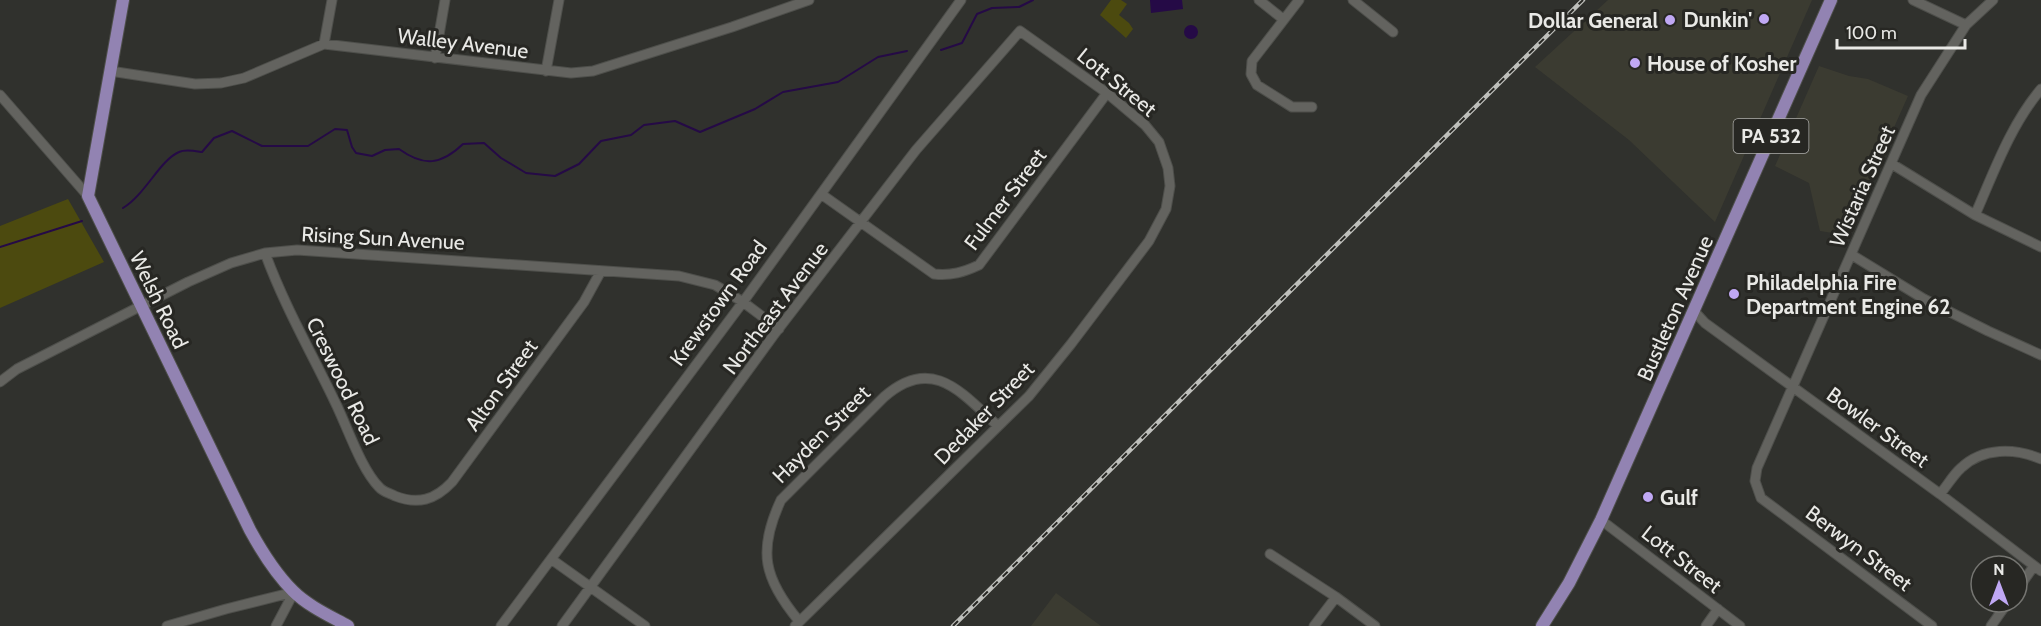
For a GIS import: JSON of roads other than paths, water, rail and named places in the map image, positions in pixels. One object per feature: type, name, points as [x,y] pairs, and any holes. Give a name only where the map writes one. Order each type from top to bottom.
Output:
[{"type":"main road","points":[[88,196],[123,0]]},
{"type":"main road","name":"Bustleton Avenue","points":[[1542,626],[1569,583],[1601,520],[1831,0]]},
{"type":"main road","name":"Welsh Road","points":[[88,196],[250,530],[270,564],[294,592],[348,626]]},
{"type":"street","points":[[110,71],[195,84],[221,83],[244,78],[324,44],[332,0]]},
{"type":"street","points":[[435,58],[445,0]]},
{"type":"street","points":[[546,71],[559,0]]},
{"type":"street","name":"Walley Avenue","points":[[324,44],[571,73],[593,71],[809,0]]},
{"type":"street","name":"Krewstown Road","points":[[501,626],[743,302],[961,0]]},
{"type":"street","points":[[1259,0],[1283,19]]},
{"type":"street","points":[[1299,0],[1252,61],[1251,74],[1257,85],[1292,107],[1312,107]]},
{"type":"street","points":[[1353,0],[1393,32]]},
{"type":"street","points":[[1913,0],[1966,25]]},
{"type":"street","name":"Wistaria Street","points":[[1763,499],[1756,489],[1757,468],[1921,95],[1966,25],[1993,0]]},
{"type":"street","name":"Northeast Avenue","points":[[562,626],[779,329],[916,150],[1020,31],[1031,38]]},
{"type":"street","name":"Lott Street","points":[[1031,38],[1107,93],[1145,125],[1159,142],[1168,168],[1170,186],[1167,200]]},
{"type":"street","points":[[1975,214],[2009,136],[2029,103],[2041,89]]},
{"type":"street","name":"Fulmer Street","points":[[821,194],[934,274],[956,274],[980,265],[1107,93]]},
{"type":"street","points":[[0,95],[88,196]]},
{"type":"street","points":[[1892,164],[1975,214],[2041,247]]},
{"type":"street","name":"Dedaker Street","points":[[797,623],[858,566],[1029,396],[1160,222],[1167,200]]},
{"type":"street","name":"Rising Sun Avenue","points":[[0,382],[17,369],[231,263],[265,253],[297,250],[679,276],[715,285],[743,302],[779,329]]},
{"type":"street","name":"Creswood Road","points":[[265,253],[287,308],[370,477],[381,490],[413,501]]},
{"type":"street","points":[[1852,255],[1924,299],[2041,355]]},
{"type":"street","name":"Alton Street","points":[[413,501],[443,491],[452,482],[584,302],[602,270]]},
{"type":"street","name":"Bowler Street","points":[[1694,311],[1705,322],[1940,494],[2038,569]]},
{"type":"street","name":"Hayden Street","points":[[797,623],[782,600],[766,561],[772,520],[781,500],[884,397],[896,386],[911,379],[941,380],[965,395],[998,426]]},
{"type":"street","points":[[1940,494],[1960,468],[1974,458],[2000,450],[2025,452],[2041,459]]},
{"type":"street","name":"Berwyn Street","points":[[1763,499],[1932,626]]},
{"type":"street","name":"Lott Street","points":[[1601,520],[1740,626]]},
{"type":"street","points":[[1270,554],[1336,597],[1375,626]]},
{"type":"street","points":[[551,559],[645,626]]},
{"type":"street","points":[[167,626],[294,592]]},
{"type":"street","points":[[276,626],[294,592]]},
{"type":"street","points":[[1314,626],[1336,597]]},
{"type":"street","points":[[1706,626],[1718,609]]},
{"type":"waterway","points":[[941,50],[962,43],[977,14],[992,8],[1019,7],[1033,0]]},
{"type":"waterway","points":[[123,208],[138,195],[172,156],[190,150],[202,152],[214,138],[232,131],[262,146],[308,146],[335,129],[347,130],[356,153],[372,156],[385,150],[399,149],[424,161],[440,160],[463,144],[484,143],[501,158],[526,173],[555,176],[579,164],[601,141],[631,135],[644,125],[675,121],[700,132],[755,109],[783,92],[838,82],[878,57],[907,51]]},
{"type":"waterway","points":[[0,247],[82,221]]},
{"type":"railway","points":[[953,626],[1583,0]]},
{"type":"place","name":"Dunkin'","points":[[1764,19]]},
{"type":"place","name":"Dollar General","points":[[1670,20]]},
{"type":"place","name":"House of Kosher","points":[[1635,63]]},
{"type":"place","name":"Philadelphia Fire Department Engine 62","points":[[1734,294]]},
{"type":"place","name":"Gulf","points":[[1648,497]]}]
